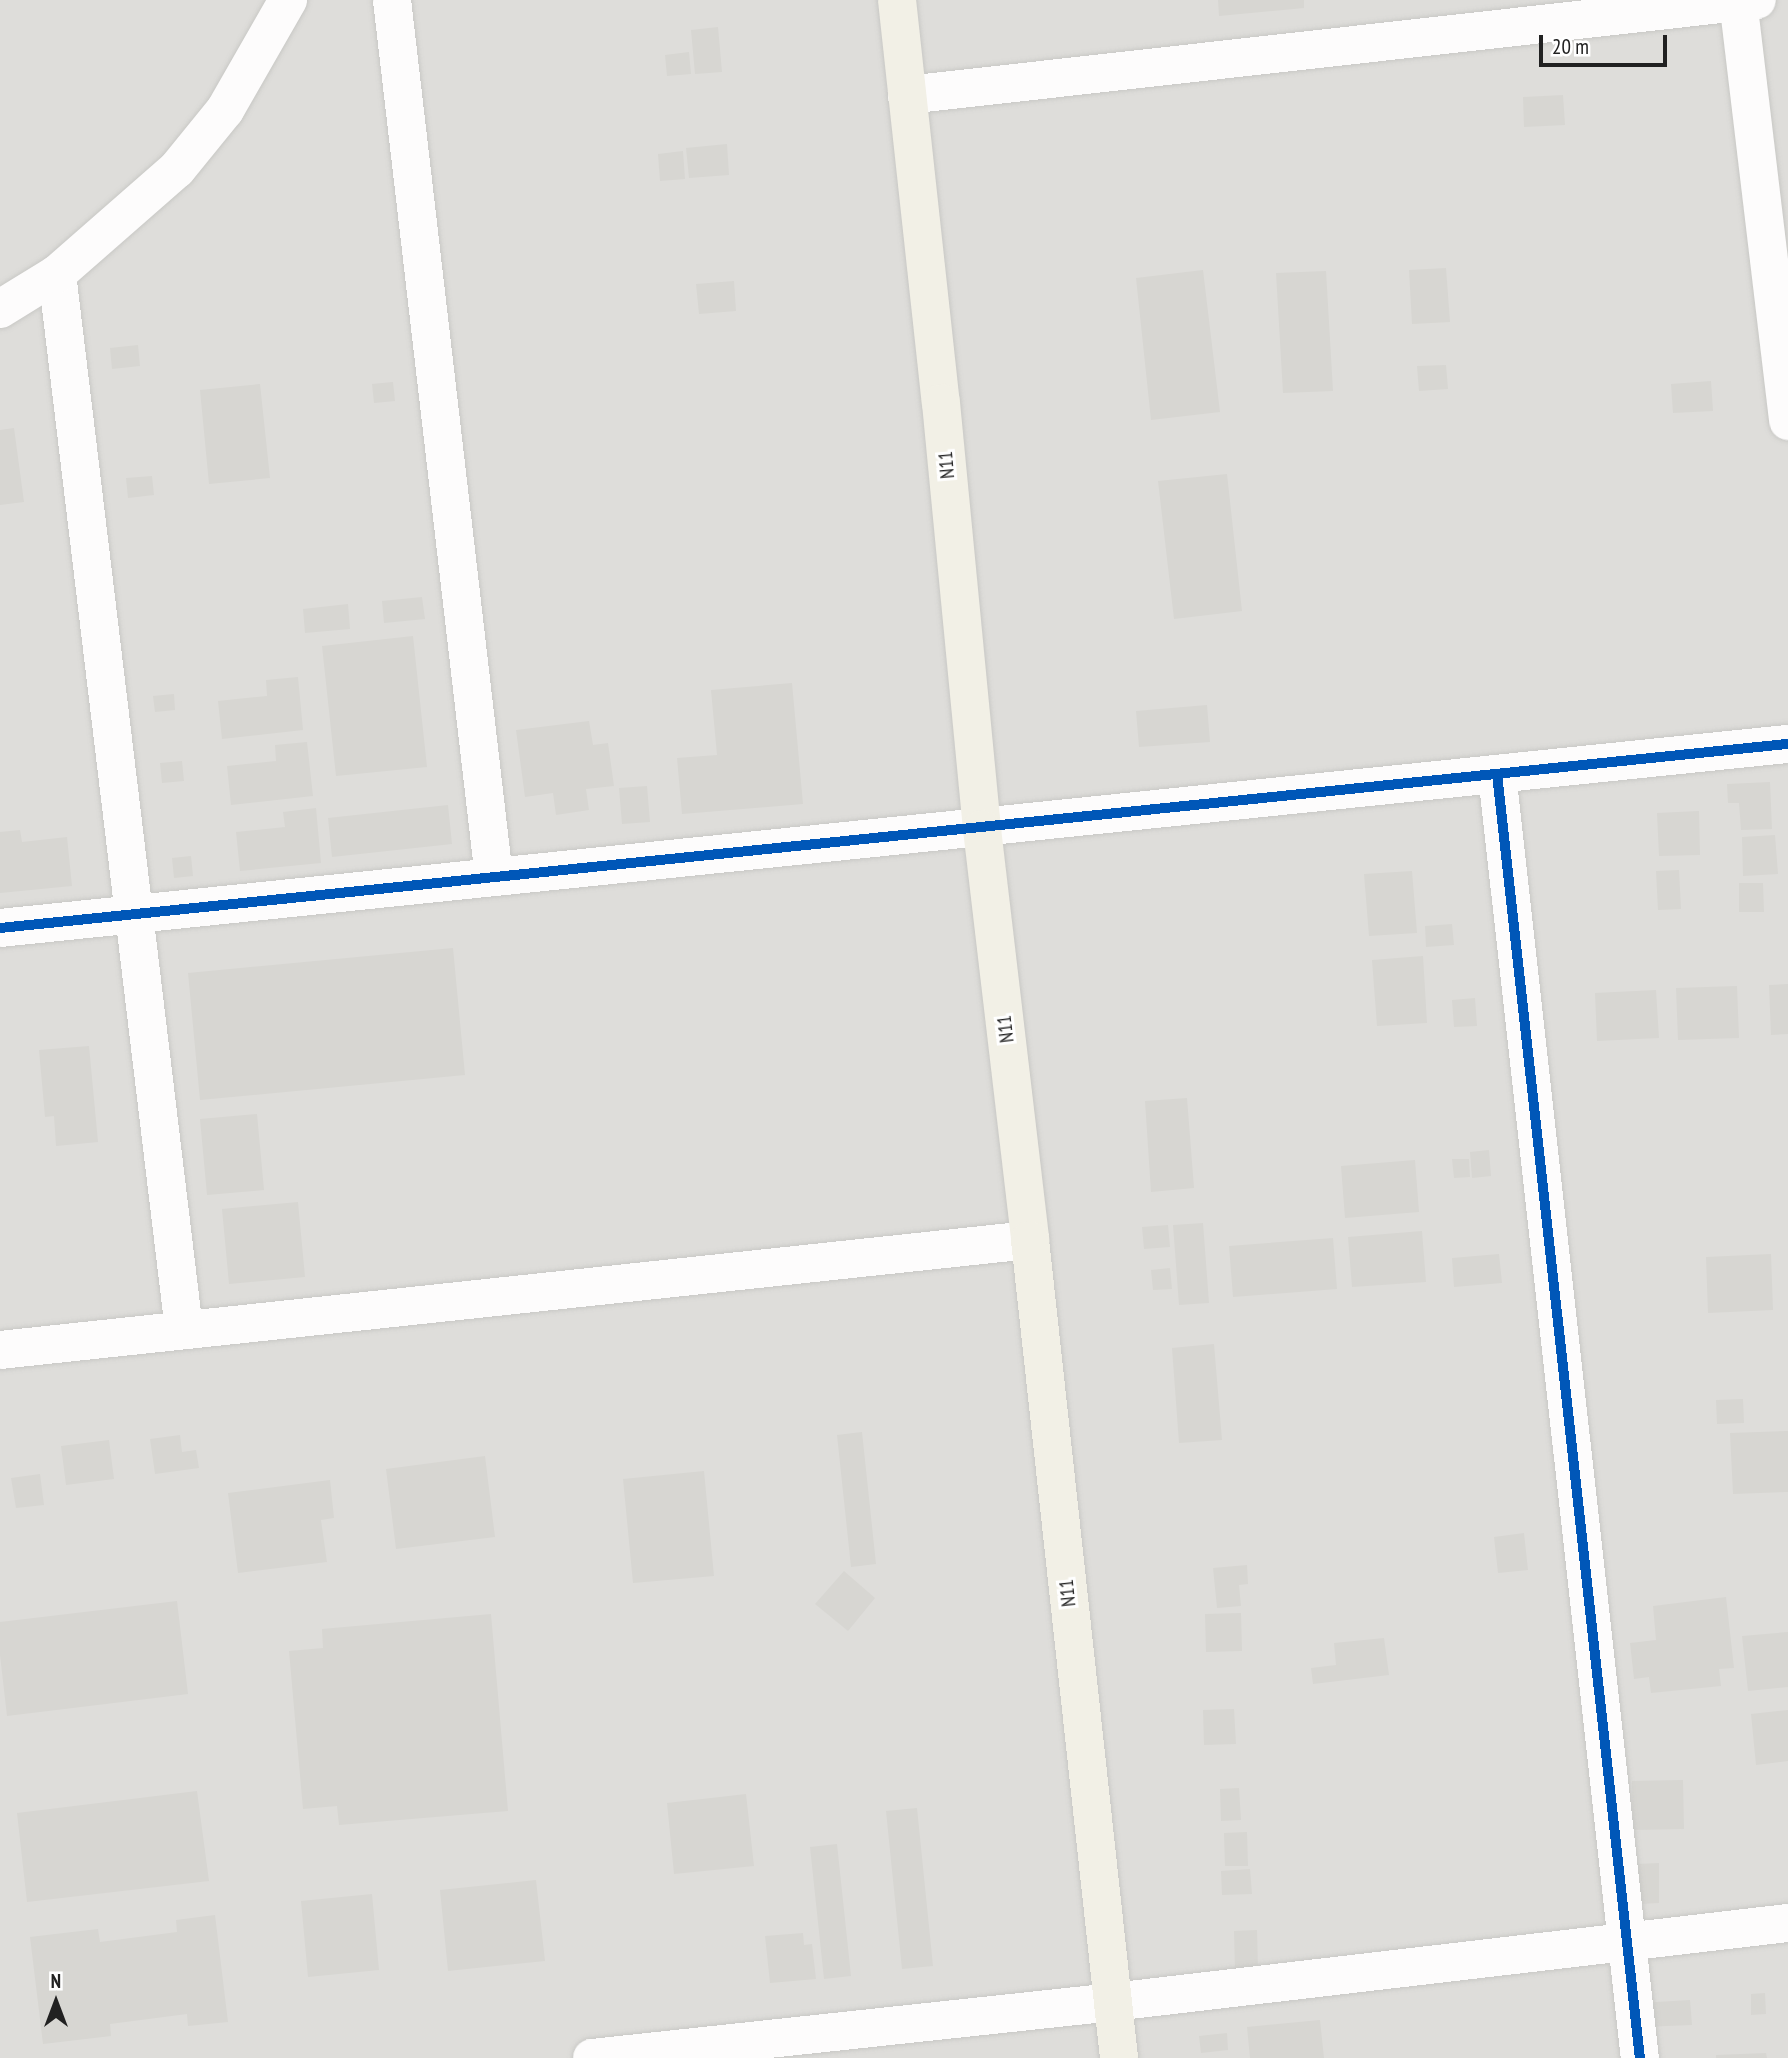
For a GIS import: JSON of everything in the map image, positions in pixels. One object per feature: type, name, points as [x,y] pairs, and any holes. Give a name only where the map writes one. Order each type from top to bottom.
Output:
[{"type":"main road","name":"N11","points":[[897,0],[941,403],[982,829],[1030,1240],[1119,2058]]},
{"type":"street","points":[[0,309],[57,274],[177,169],[225,110],[288,0]]},
{"type":"street","points":[[392,0],[494,877]]},
{"type":"street","points":[[907,95],[1744,1],[1788,421]]},
{"type":"street","points":[[57,274],[184,1329]]},
{"type":"street","points":[[0,928],[1788,744]]},
{"type":"street","points":[[1497,774],[1640,2058]]},
{"type":"street","points":[[0,1350],[1030,1240]]},
{"type":"street","points":[[595,2058],[1113,2002],[1788,1923]]},
{"type":"shaded area","points":[[0,0],[1788,0],[1788,2058],[0,2058]]},
{"type":"building","points":[[1218,0],[1304,0],[1304,8],[1219,16]]},
{"type":"building","points":[[718,27],[722,72],[695,74],[691,30]]},
{"type":"building","points":[[689,52],[691,74],[667,76],[665,55]]},
{"type":"building","points":[[1563,95],[1565,125],[1524,127],[1523,97]]},
{"type":"building","points":[[727,144],[729,175],[689,178],[686,148]]},
{"type":"building","points":[[683,151],[685,179],[660,181],[658,154]]},
{"type":"building","points":[[1446,268],[1450,322],[1412,324],[1409,270]]},
{"type":"building","points":[[1203,270],[1220,412],[1151,420],[1136,278]]},
{"type":"building","points":[[1326,271],[1333,391],[1283,393],[1276,273]]},
{"type":"building","points":[[734,281],[736,311],[699,314],[696,284]]},
{"type":"building","points":[[138,345],[140,366],[112,369],[110,348]]},
{"type":"building","points":[[1446,365],[1448,389],[1419,391],[1417,366]]},
{"type":"building","points":[[1711,381],[1713,411],[1673,413],[1671,384]]},
{"type":"building","points":[[393,382],[395,401],[374,403],[372,384]]},
{"type":"building","points":[[260,384],[270,478],[209,484],[200,390]]},
{"type":"building","points":[[14,428],[24,502],[0,505],[0,430]]},
{"type":"building","points":[[1227,474],[1242,611],[1174,619],[1158,481]]},
{"type":"building","points":[[152,476],[154,495],[128,498],[126,478]]},
{"type":"building","points":[[422,597],[425,619],[384,623],[382,601]]},
{"type":"building","points":[[348,604],[350,629],[305,633],[303,609]]},
{"type":"building","points":[[413,636],[427,767],[336,776],[322,646]]},
{"type":"building","points":[[298,677],[303,730],[222,739],[218,701],[267,696],[266,680]]},
{"type":"building","points":[[792,683],[803,804],[682,814],[677,758],[717,755],[711,690]]},
{"type":"building","points":[[174,694],[175,710],[155,712],[153,696]]},
{"type":"building","points":[[1207,705],[1210,742],[1139,747],[1136,711]]},
{"type":"building","points":[[589,721],[593,745],[608,743],[614,786],[586,789],[589,810],[556,815],[553,793],[525,797],[516,730]]},
{"type":"building","points":[[307,742],[313,796],[231,805],[227,766],[276,761],[275,745]]},
{"type":"building","points":[[182,761],[184,781],[162,783],[160,763]]},
{"type":"building","points":[[1770,782],[1772,829],[1741,830],[1739,803],[1728,803],[1727,784]]},
{"type":"building","points":[[647,786],[650,822],[622,824],[619,788]]},
{"type":"building","points":[[448,805],[452,844],[332,857],[328,818]]},
{"type":"building","points":[[316,808],[321,863],[240,871],[236,832],[285,827],[283,812]]},
{"type":"building","points":[[1699,811],[1700,855],[1659,856],[1657,813]]},
{"type":"building","points":[[20,830],[22,842],[67,837],[72,886],[0,893],[0,832]]},
{"type":"building","points":[[1775,835],[1778,874],[1743,876],[1742,837]]},
{"type":"building","points":[[191,856],[193,876],[174,878],[172,858]]},
{"type":"building","points":[[1679,870],[1681,909],[1658,910],[1656,871]]},
{"type":"building","points":[[1412,871],[1417,933],[1369,936],[1364,874]]},
{"type":"building","points":[[1739,883],[1763,883],[1764,912],[1739,912]]},
{"type":"building","points":[[1452,924],[1454,945],[1426,947],[1425,926]]},
{"type":"building","points":[[453,948],[465,1075],[200,1100],[188,973]]},
{"type":"building","points":[[1423,956],[1427,1023],[1377,1026],[1372,960]]},
{"type":"building","points":[[1788,984],[1788,1034],[1771,1035],[1769,985]]},
{"type":"building","points":[[1737,986],[1739,1038],[1678,1040],[1676,988]]},
{"type":"building","points":[[1656,990],[1659,1038],[1597,1041],[1595,993]]},
{"type":"building","points":[[1475,998],[1477,1026],[1454,1027],[1452,1000]]},
{"type":"building","points":[[89,1046],[98,1142],[56,1146],[54,1116],[45,1117],[39,1050]]},
{"type":"building","points":[[1187,1098],[1194,1188],[1151,1192],[1145,1101]]},
{"type":"building","points":[[257,1114],[264,1190],[207,1195],[200,1119]]},
{"type":"building","points":[[1489,1150],[1491,1176],[1472,1178],[1470,1152]]},
{"type":"building","points":[[1452,1159],[1469,1159],[1470,1177],[1454,1178]]},
{"type":"building","points":[[1415,1160],[1419,1212],[1345,1218],[1341,1166]]},
{"type":"building","points":[[298,1202],[305,1277],[229,1284],[222,1209]]},
{"type":"building","points":[[1203,1223],[1209,1303],[1179,1305],[1173,1225]]},
{"type":"building","points":[[1168,1225],[1170,1247],[1144,1249],[1142,1227]]},
{"type":"building","points":[[1422,1231],[1426,1282],[1352,1287],[1348,1237]]},
{"type":"building","points":[[1333,1238],[1337,1289],[1233,1297],[1229,1246]]},
{"type":"building","points":[[1499,1254],[1502,1283],[1454,1287],[1452,1258]]},
{"type":"building","points":[[1771,1254],[1773,1310],[1708,1313],[1706,1257]]},
{"type":"building","points":[[1170,1268],[1172,1289],[1153,1290],[1151,1270]]},
{"type":"building","points":[[1214,1344],[1222,1440],[1179,1443],[1172,1348]]},
{"type":"building","points":[[1743,1399],[1744,1423],[1717,1424],[1716,1400]]},
{"type":"building","points":[[1788,1431],[1788,1492],[1733,1494],[1730,1433]]},
{"type":"building","points":[[862,1432],[876,1564],[851,1567],[837,1435]]},
{"type":"building","points":[[180,1435],[182,1452],[196,1450],[199,1468],[155,1474],[150,1439]]},
{"type":"building","points":[[109,1440],[114,1479],[66,1485],[61,1446]]},
{"type":"building","points":[[485,1456],[495,1537],[396,1549],[386,1469]]},
{"type":"building","points":[[704,1471],[714,1576],[633,1583],[623,1479]]},
{"type":"building","points":[[40,1474],[44,1505],[16,1508],[11,1478]]},
{"type":"building","points":[[330,1480],[334,1518],[321,1520],[327,1562],[238,1573],[228,1493]]},
{"type":"building","points":[[1524,1533],[1528,1570],[1498,1573],[1494,1537]]},
{"type":"building","points":[[1247,1565],[1248,1584],[1239,1585],[1241,1606],[1217,1608],[1213,1568]]},
{"type":"building","points":[[844,1571],[875,1598],[848,1631],[815,1604]]},
{"type":"building","points":[[1726,1597],[1734,1668],[1719,1669],[1721,1686],[1651,1693],[1649,1677],[1634,1679],[1630,1643],[1656,1640],[1653,1606]]},
{"type":"building","points":[[177,1601],[188,1694],[7,1716],[0,1655],[0,1622]]},
{"type":"building","points":[[1241,1613],[1242,1651],[1206,1652],[1205,1614]]},
{"type":"building","points":[[491,1614],[508,1811],[339,1825],[337,1806],[303,1809],[289,1651],[323,1648],[322,1629]]},
{"type":"building","points":[[1788,1632],[1788,1687],[1748,1691],[1742,1636]]},
{"type":"building","points":[[1384,1638],[1389,1675],[1313,1684],[1311,1668],[1336,1665],[1334,1643]]},
{"type":"building","points":[[1234,1709],[1236,1744],[1204,1745],[1203,1710]]},
{"type":"building","points":[[1788,1710],[1788,1761],[1756,1765],[1751,1714]]},
{"type":"building","points":[[1683,1780],[1684,1829],[1633,1830],[1632,1781]]},
{"type":"building","points":[[1239,1788],[1241,1820],[1221,1821],[1220,1789]]},
{"type":"building","points":[[197,1791],[209,1881],[27,1902],[17,1813]]},
{"type":"building","points":[[746,1794],[754,1866],[674,1874],[667,1803]]},
{"type":"building","points":[[917,1808],[933,1966],[902,1969],[886,1811]]},
{"type":"building","points":[[1247,1832],[1248,1866],[1225,1866],[1224,1833]]},
{"type":"building","points":[[837,1844],[851,1976],[824,1979],[810,1847]]},
{"type":"building","points":[[1659,1863],[1659,1903],[1638,1904],[1637,1864]]},
{"type":"building","points":[[1250,1869],[1252,1894],[1222,1895],[1221,1871]]},
{"type":"building","points":[[536,1880],[545,1961],[448,1971],[440,1890]]},
{"type":"building","points":[[372,1894],[379,1970],[308,1977],[301,1901]]},
{"type":"building","points":[[215,1915],[228,2022],[188,2026],[187,2014],[110,2024],[111,2036],[43,2044],[30,1937],[98,1929],[100,1942],[177,1932],[176,1920]]},
{"type":"building","points":[[1257,1930],[1258,1969],[1235,1970],[1234,1931]]},
{"type":"building","points":[[803,1933],[804,1945],[812,1944],[816,1979],[770,1983],[765,1936]]},
{"type":"building","points":[[1765,1993],[1766,2014],[1751,2015],[1751,1994]]},
{"type":"building","points":[[1690,2000],[1692,2025],[1641,2027],[1640,2003]]},
{"type":"building","points":[[1320,2020],[1324,2058],[1250,2058],[1247,2027]]},
{"type":"building","points":[[1227,2033],[1228,2050],[1201,2053],[1199,2036]]},
{"type":"building","points":[[1766,2053],[1767,2058],[1716,2058],[1716,2055]]},
{"type":"cycle path","points":[[0,928],[1788,744]]},
{"type":"cycle path","points":[[1497,774],[1640,2058]]}]
